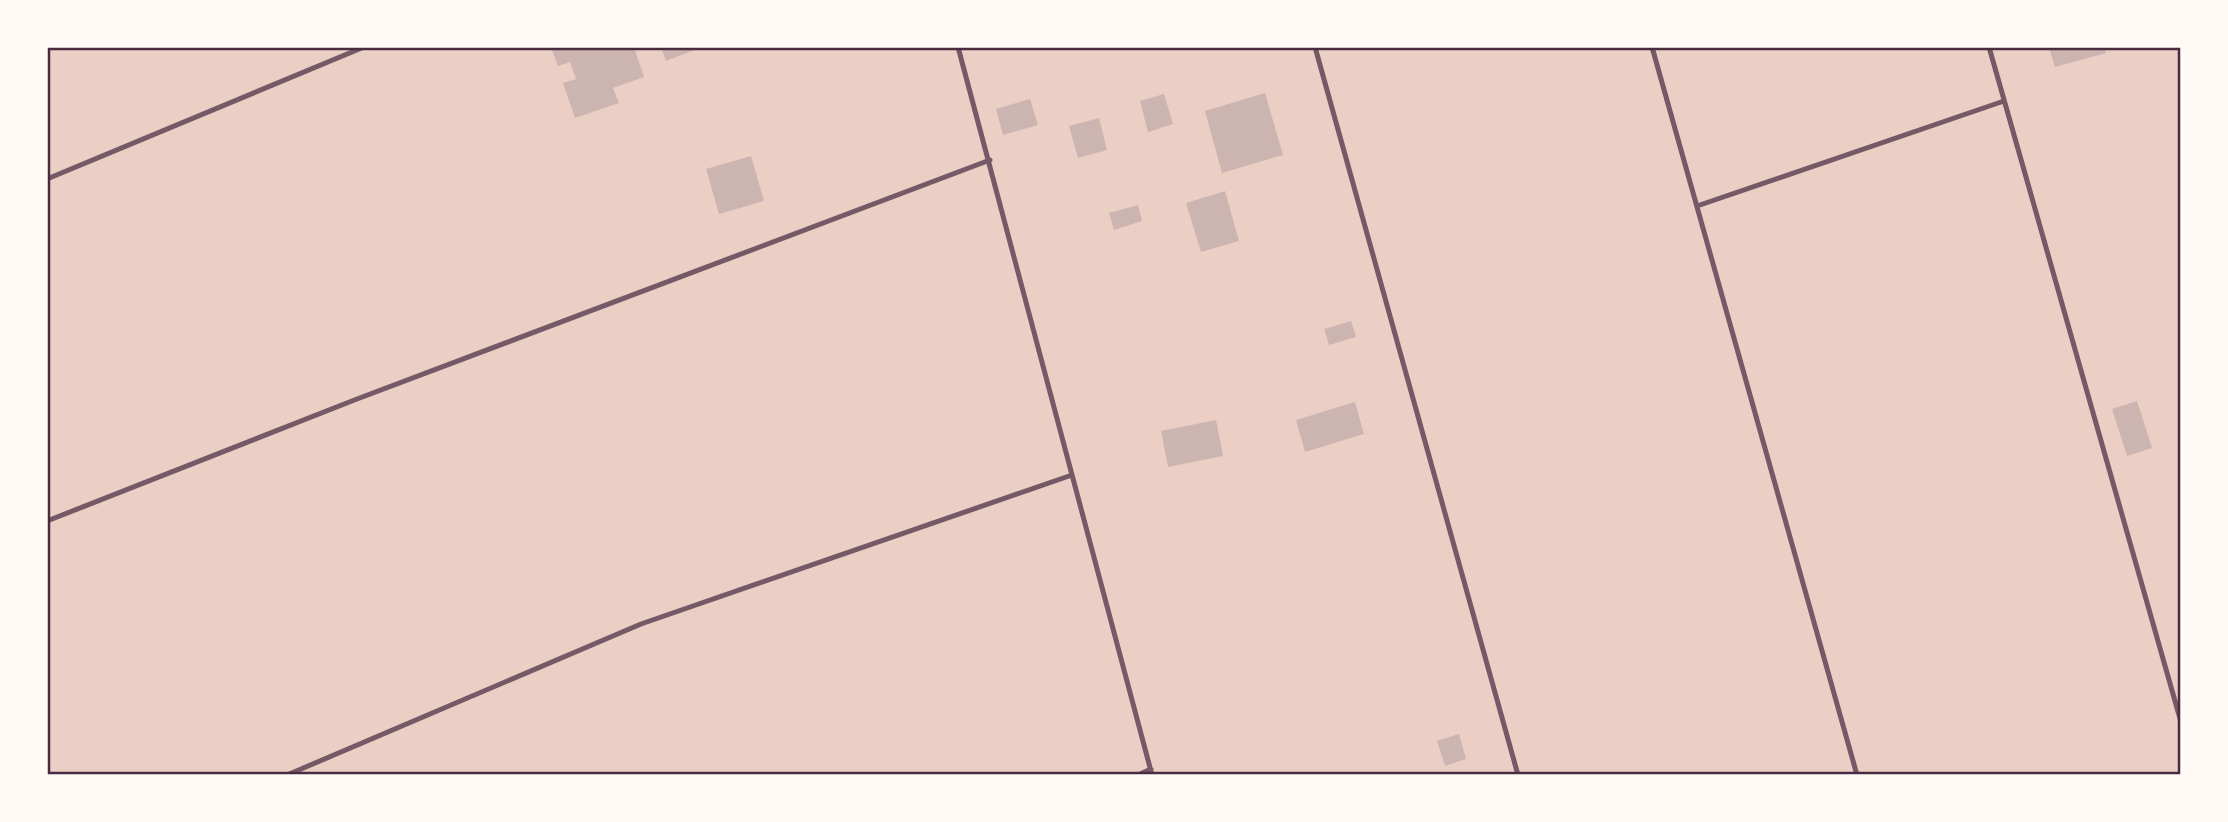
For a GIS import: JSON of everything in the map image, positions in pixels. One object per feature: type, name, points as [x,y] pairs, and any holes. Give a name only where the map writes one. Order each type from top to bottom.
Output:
[{"type":"lane","points":[[47,179],[364,47]]},
{"type":"lane","points":[[958,47],[1152,772],[1138,775]]},
{"type":"lane","points":[[1315,47],[1518,775]]},
{"type":"lane","points":[[1652,47],[1857,775]]},
{"type":"lane","points":[[1989,47],[2181,722]]},
{"type":"lane","points":[[1697,206],[2004,101]]},
{"type":"lane","points":[[47,521],[357,399],[990,160]]},
{"type":"lane","points":[[287,775],[641,624],[1072,475]]},
{"type":"shaded area","points":[[47,47],[2181,47],[2181,775],[47,775]]},
{"type":"building","points":[[551,47],[634,47],[644,77],[613,88],[619,103],[575,118],[563,83],[576,79],[570,62],[558,66]]},
{"type":"building","points":[[661,47],[702,47],[666,61]]},
{"type":"building","points":[[2049,47],[2104,47],[2106,53],[2055,67]]},
{"type":"building","points":[[1265,93],[1283,155],[1222,173],[1205,111]]},
{"type":"building","points":[[1164,94],[1173,124],[1148,132],[1140,101]]},
{"type":"building","points":[[1030,99],[1038,125],[1003,135],[996,109]]},
{"type":"building","points":[[1099,118],[1107,150],[1078,158],[1069,126]]},
{"type":"building","points":[[751,156],[764,201],[719,214],[706,169]]},
{"type":"building","points":[[1225,191],[1239,241],[1201,252],[1186,203]]},
{"type":"building","points":[[1138,205],[1142,221],[1114,230],[1109,213]]},
{"type":"building","points":[[1351,321],[1356,337],[1329,345],[1324,329]]},
{"type":"building","points":[[2137,401],[2152,448],[2127,456],[2112,409]]},
{"type":"building","points":[[1355,402],[1364,434],[1305,452],[1296,420]]},
{"type":"building","points":[[1216,420],[1223,456],[1168,467],[1161,431]]},
{"type":"building","points":[[1459,734],[1466,759],[1445,766],[1437,741]]}]
